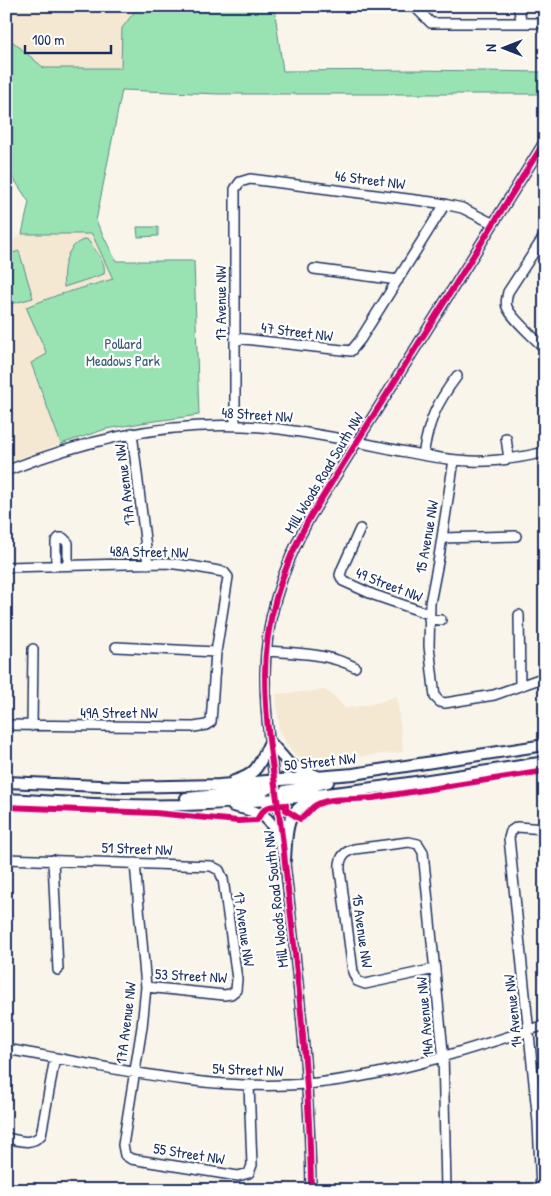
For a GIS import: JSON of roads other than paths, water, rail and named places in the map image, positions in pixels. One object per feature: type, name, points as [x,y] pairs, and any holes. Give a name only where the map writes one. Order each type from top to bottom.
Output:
[{"type":"main road","points":[[219,785],[242,779],[254,771],[261,762],[270,742],[290,765],[320,778]]},
{"type":"main road","name":"50 Street NW","points":[[6,782],[123,787],[219,785],[320,778],[545,745]]},
{"type":"main road","points":[[502,769],[522,760],[545,756]]},
{"type":"main road","name":"50 Street NW","points":[[6,799],[164,805],[277,799],[545,762]]},
{"type":"main road","points":[[277,799],[285,791],[312,786],[352,774]]},
{"type":"main road","points":[[164,805],[177,799],[263,791],[272,786],[275,781]]},
{"type":"main road","points":[[285,860],[287,829],[290,818],[298,808],[315,799],[351,790]]},
{"type":"main road","points":[[217,803],[252,810],[267,818],[276,834],[285,860]]},
{"type":"street","points":[[414,6],[431,23],[545,22]]},
{"type":"street","points":[[518,6],[522,23]]},
{"type":"street","name":"Mill Woods Road South NW","points":[[311,1190],[306,1084],[285,860],[270,742],[266,693],[266,651],[276,598],[293,548],[310,517],[545,141]]},
{"type":"street","name":"46 Street NW","points":[[240,182],[250,179],[445,204],[467,210],[492,223]]},
{"type":"street","name":"17 Avenue NW","points":[[234,426],[235,189],[240,182]]},
{"type":"street","points":[[314,269],[398,280],[445,204]]},
{"type":"street","points":[[544,238],[508,292],[506,307],[545,349]]},
{"type":"street","name":"47 Street NW","points":[[234,338],[346,352],[351,351],[355,348],[398,280]]},
{"type":"street","points":[[423,455],[432,415],[457,376]]},
{"type":"street","name":"48 Street NW","points":[[6,471],[72,447],[132,433],[178,427],[234,426],[281,429],[454,460],[509,459],[545,452]]},
{"type":"street","name":"17A Avenue NW","points":[[132,433],[148,564]]},
{"type":"street","points":[[506,438],[509,459]]},
{"type":"street","name":"15 Avenue NW","points":[[454,460],[429,617],[429,646],[433,693],[438,701],[449,703],[494,695],[520,686]]},
{"type":"street","name":"49 Street NW","points":[[360,529],[342,569],[341,578],[345,583],[356,589],[429,617]]},
{"type":"street","points":[[442,538],[516,536]]},
{"type":"street","points":[[56,565],[56,542],[58,539],[63,538],[68,543],[68,565]]},
{"type":"street","name":"48A Street NW","points":[[6,567],[148,564],[191,566],[224,572],[228,579],[216,652]]},
{"type":"street","points":[[520,615],[520,686],[545,677]]},
{"type":"street","points":[[429,617],[441,620]]},
{"type":"street","points":[[116,647],[216,652]]},
{"type":"street","points":[[32,726],[33,649]]},
{"type":"street","points":[[266,651],[327,657],[342,661],[355,668]]},
{"type":"street","name":"49A Street NW","points":[[6,725],[206,726],[211,722],[216,652]]},
{"type":"street","name":"14 Avenue NW","points":[[541,1190],[542,1122],[529,1030],[510,843],[511,831],[517,827],[545,829]]},
{"type":"street","name":"14A Avenue NW","points":[[344,854],[354,849],[409,842],[418,844],[423,852],[444,1056],[446,1190]]},
{"type":"street","name":"15 Avenue NW","points":[[344,854],[340,860],[340,870],[353,972],[357,981],[365,984],[435,969]]},
{"type":"street","name":"51 Street NW","points":[[6,859],[211,866],[219,870]]},
{"type":"street","points":[[52,860],[58,970]]},
{"type":"street","name":"17A Avenue NW","points":[[125,1155],[123,1145],[142,1027],[146,987],[135,863]]},
{"type":"street","name":"17 Avenue NW","points":[[219,870],[223,879],[237,979],[237,987],[234,992]]},
{"type":"street","name":"53 Street NW","points":[[146,987],[224,995],[234,992]]},
{"type":"street","name":"54 Street NW","points":[[6,1050],[201,1082],[249,1085],[306,1084],[373,1075],[444,1056],[545,1025]]},
{"type":"street","points":[[6,1138],[29,1142],[37,1139],[42,1133],[55,1058]]},
{"type":"street","name":"55 Street NW","points":[[125,1155],[131,1158],[238,1176],[248,1173],[252,1165],[249,1085]]},
{"type":"park label","name":"Pollard Meadows Park","points":[[123,352]]}]
